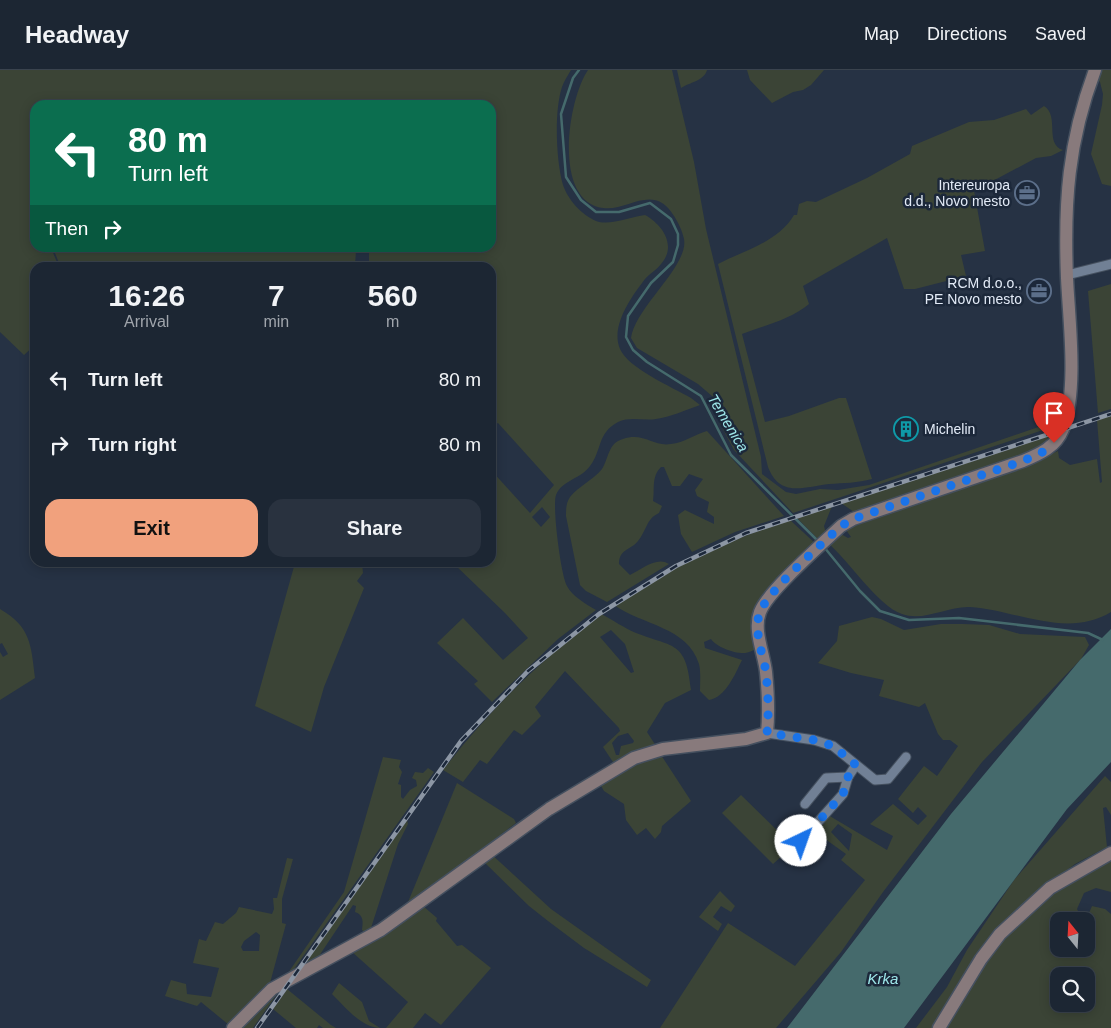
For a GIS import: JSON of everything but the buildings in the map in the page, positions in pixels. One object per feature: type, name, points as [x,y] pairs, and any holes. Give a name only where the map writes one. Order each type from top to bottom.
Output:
[{"type":"street","points":[[767,733],[769,716],[766,671],[759,639],[759,612],[769,596],[841,526],[853,519],[1023,461],[1049,449],[1065,422],[1070,393],[1066,216],[1070,162],[1082,108],[1095,70]]},
{"type":"street","points":[[1067,275],[1111,264]]},
{"type":"street","points":[[233,1028],[272,989],[381,930],[549,808],[634,758],[663,749],[746,739],[767,733],[814,740],[833,746],[875,780],[888,780],[906,757]]},
{"type":"street","points":[[801,841],[843,794],[848,777],[856,765]]},
{"type":"street","points":[[805,804],[826,778],[848,777]]},
{"type":"street","points":[[939,1028],[981,959],[1000,934],[1050,888],[1111,853]]},
{"type":"shaded area","points":[[0,70],[571,70],[559,97],[557,122],[559,163],[563,185],[568,196],[581,211],[596,221],[614,222],[645,215],[652,219],[662,230],[668,243],[666,257],[645,279],[624,312],[618,331],[620,349],[641,370],[700,405],[661,418],[627,419],[611,426],[606,431],[590,466],[559,490],[556,495],[555,512],[565,580],[572,593],[596,610],[558,639],[492,702],[474,684],[478,681],[437,643],[463,618],[503,660],[528,638],[457,567],[496,567],[496,476],[530,513],[554,485],[498,423],[496,424],[496,262],[369,262],[369,252],[496,252],[496,100],[30,100],[30,252],[53,252],[57,262],[30,262],[30,350],[24,355],[0,332]],"holes":[[[542,507],[550,517],[541,527],[532,517]]]},
{"type":"shaded area","points":[[588,70],[672,70],[694,162],[706,229],[761,457],[762,474],[786,492],[796,494],[820,489],[838,490],[869,485],[1056,421],[1058,425],[793,513],[734,450],[719,422],[717,408],[712,396],[698,384],[637,348],[631,338],[642,313],[679,261],[684,239],[676,219],[662,203],[648,200],[618,207],[603,208],[587,201],[576,188],[571,169],[569,147],[571,125],[575,103]]},
{"type":"shaded area","points":[[677,70],[707,70],[703,77],[681,88]]},
{"type":"shaded area","points":[[747,70],[824,70],[811,85],[772,103],[750,80]]},
{"type":"shaded area","points":[[1099,70],[1111,70],[1111,186],[1102,184],[1091,154],[1102,105],[1103,94],[1100,82],[1096,78]]},
{"type":"shaded area","points":[[1044,106],[1051,116],[1054,142],[1057,147],[1063,150],[1051,156],[1036,158],[974,191],[985,251],[961,255],[966,276],[915,289],[904,289],[887,238],[803,286],[809,304],[802,310],[742,334],[765,422],[789,416],[839,398],[846,398],[872,479],[802,488],[786,487],[779,483],[773,477],[768,467],[718,264],[770,239],[794,215],[797,215],[799,204],[807,201],[816,202],[867,178],[910,154],[912,146],[969,122],[994,120],[1026,109],[1031,115]]},
{"type":"shaded area","points":[[55,252],[356,252],[355,262],[59,262]]},
{"type":"shaded area","points":[[1111,284],[1111,409],[1098,413],[1088,291]]},
{"type":"shaded area","points":[[1111,416],[1111,612],[1094,620],[1077,623],[1059,623],[970,607],[961,607],[919,616],[902,614],[883,602],[828,543],[841,534],[848,538],[851,537],[846,530],[850,527],[1029,464],[1058,451],[1059,458],[1070,465],[1097,459],[1100,483],[1102,482],[1097,420]]},
{"type":"shaded area","points":[[707,431],[784,516],[735,532],[692,552],[681,534],[678,515],[685,510],[714,524],[714,517],[707,512],[709,502],[697,496],[695,490],[703,479],[689,474],[680,486],[672,486],[664,467],[661,467],[655,479],[653,501],[662,506],[659,513],[649,522],[638,541],[621,555],[619,564],[630,575],[655,562],[669,564],[607,602],[586,591],[580,585],[566,516],[566,508],[570,497],[602,469],[612,447],[618,441],[637,437],[659,444],[671,444]]},
{"type":"shaded area","points":[[1052,435],[1033,452],[854,512],[841,503]]},
{"type":"shaded area","points":[[832,506],[824,526],[826,534],[820,541],[797,518]]},
{"type":"shaded area","points":[[790,520],[817,545],[757,604],[752,621],[757,649],[741,653],[721,647],[711,639],[704,642],[705,648],[742,660],[725,690],[709,700],[700,691],[699,664],[685,642],[675,634],[625,612],[614,605],[656,579],[699,556]]},
{"type":"shaded area","points":[[294,567],[362,567],[363,573],[357,581],[364,588],[324,687],[311,732],[255,706]]},
{"type":"shaded area","points":[[0,609],[24,630],[30,646],[35,678],[0,700],[0,652],[3,657],[8,654],[2,643],[0,644]]},
{"type":"shaded area","points":[[601,614],[632,631],[669,645],[682,654],[689,674],[691,690],[665,703],[647,732],[656,746],[615,765],[603,747],[620,731],[619,728],[565,671],[535,707],[541,716],[522,735],[514,730],[487,764],[480,760],[463,782],[443,770],[497,706],[557,649]],"holes":[[[611,630],[625,644],[634,672],[631,673],[600,637]],[[628,733],[634,741],[633,743],[621,746],[619,755],[616,755],[612,743],[618,736]]]},
{"type":"shaded area","points":[[872,617],[881,619],[904,630],[941,624],[989,625],[1020,634],[1085,637],[1089,645],[1081,659],[982,762],[883,892],[841,952],[776,1028],[660,1028],[728,923],[795,966],[865,880],[841,860],[846,854],[821,836],[812,845],[805,840],[828,815],[887,850],[893,836],[870,824],[893,804],[918,825],[927,816],[918,807],[913,813],[898,799],[924,766],[937,776],[958,746],[950,740],[943,740],[938,734],[925,703],[919,707],[879,696],[884,680],[818,663],[837,641],[839,626]],"holes":[[[838,824],[852,834],[849,851],[831,832]]]},
{"type":"shaded area","points":[[661,755],[691,801],[662,826],[661,832],[655,839],[646,828],[637,835],[626,820],[624,804],[604,791],[600,784],[644,759]]},
{"type":"shaded area","points":[[383,757],[401,760],[399,767],[402,772],[398,784],[401,785],[401,797],[403,799],[410,790],[417,786],[416,780],[412,778],[415,772],[423,773],[428,768],[434,772],[292,972],[288,973],[344,892]]},
{"type":"shaded area","points":[[1105,776],[1111,782],[1111,815],[1106,807],[1103,808],[1107,847],[1075,864],[1020,906],[997,929],[979,951],[973,967],[933,1028],[916,1028],[947,987],[967,950],[1014,880]]},
{"type":"shaded area","points":[[457,783],[514,819],[516,823],[406,907]]},
{"type":"shaded area","points":[[741,795],[793,846],[773,864],[722,813]]},
{"type":"shaded area","points":[[407,820],[408,824],[398,844],[370,931],[366,933],[362,930],[362,919],[355,912],[356,906],[353,905],[317,959],[303,966]]},
{"type":"shaded area","points":[[490,853],[551,909],[651,980],[647,987],[584,948],[529,906],[481,859]]},
{"type":"shaded area","points":[[287,858],[293,859],[282,899],[282,923],[286,924],[270,983],[229,1025],[201,1002],[197,1006],[165,996],[171,980],[186,984],[187,994],[211,997],[219,968],[193,963],[199,939],[206,941],[215,922],[223,924],[236,913],[239,907],[272,914],[274,909],[273,898],[277,898]],"holes":[[[256,932],[260,935],[259,951],[243,951],[241,947],[244,941]]]},
{"type":"shaded area","points":[[1111,859],[1111,892],[1096,888],[1084,893],[1077,909],[1079,912],[1050,912],[1050,958],[1095,958],[1095,912],[1089,912],[1092,906],[1105,909],[1111,914],[1111,1028],[945,1028],[964,1001],[982,965],[1021,920],[1063,886]]},
{"type":"shaded area","points":[[720,891],[735,906],[731,912],[721,906],[713,917],[722,924],[718,931],[699,917]]},
{"type":"shaded area","points":[[423,906],[437,918],[436,921],[457,946],[462,945],[491,968],[441,1025],[425,1013],[413,1028],[386,1028],[408,1002],[351,951]]},
{"type":"shaded area","points":[[339,983],[362,1002],[369,1021],[380,1028],[373,1027],[360,1020],[332,994]]},
{"type":"shaded area","points":[[283,986],[253,1028],[238,1028]]},
{"type":"shaded area","points":[[287,989],[336,1028],[323,1028],[319,1025],[317,1028],[296,1028],[273,1009]]},
{"type":"water","name":"Krka","points":[[1111,629],[1111,762],[1067,809],[904,1028],[787,1028],[951,814],[1080,660]]},
{"type":"waterway","name":"Temenica","points":[[579,70],[573,78],[561,114],[566,177],[581,200],[596,212],[619,212],[650,203],[671,219],[678,234],[678,245],[673,262],[651,283],[628,316],[626,337],[633,350],[647,362],[701,396],[731,455],[819,542]]},
{"type":"waterway","name":"Temenica","points":[[824,547],[860,591],[880,611],[909,620],[959,618],[1088,633],[1103,640]]},
{"type":"railway","points":[[257,1028],[461,741],[528,671],[599,614],[676,566],[746,533],[1111,414]]},
{"type":"place","name":"Intereuropa d.d., Novo mesto","points":[[1027,193]]},
{"type":"place","name":"RCM d.o.o., PE Novo mesto","points":[[1039,291]]},
{"type":"place","name":"Michelin","points":[[906,429]]},
{"type":"route","points":[[801,841],[843,794],[848,777],[856,765],[833,746],[814,740],[767,733],[769,716],[766,671],[758,625],[759,612],[769,596],[841,526],[853,519],[939,488],[1023,461],[1049,449],[1054,443]]}]
